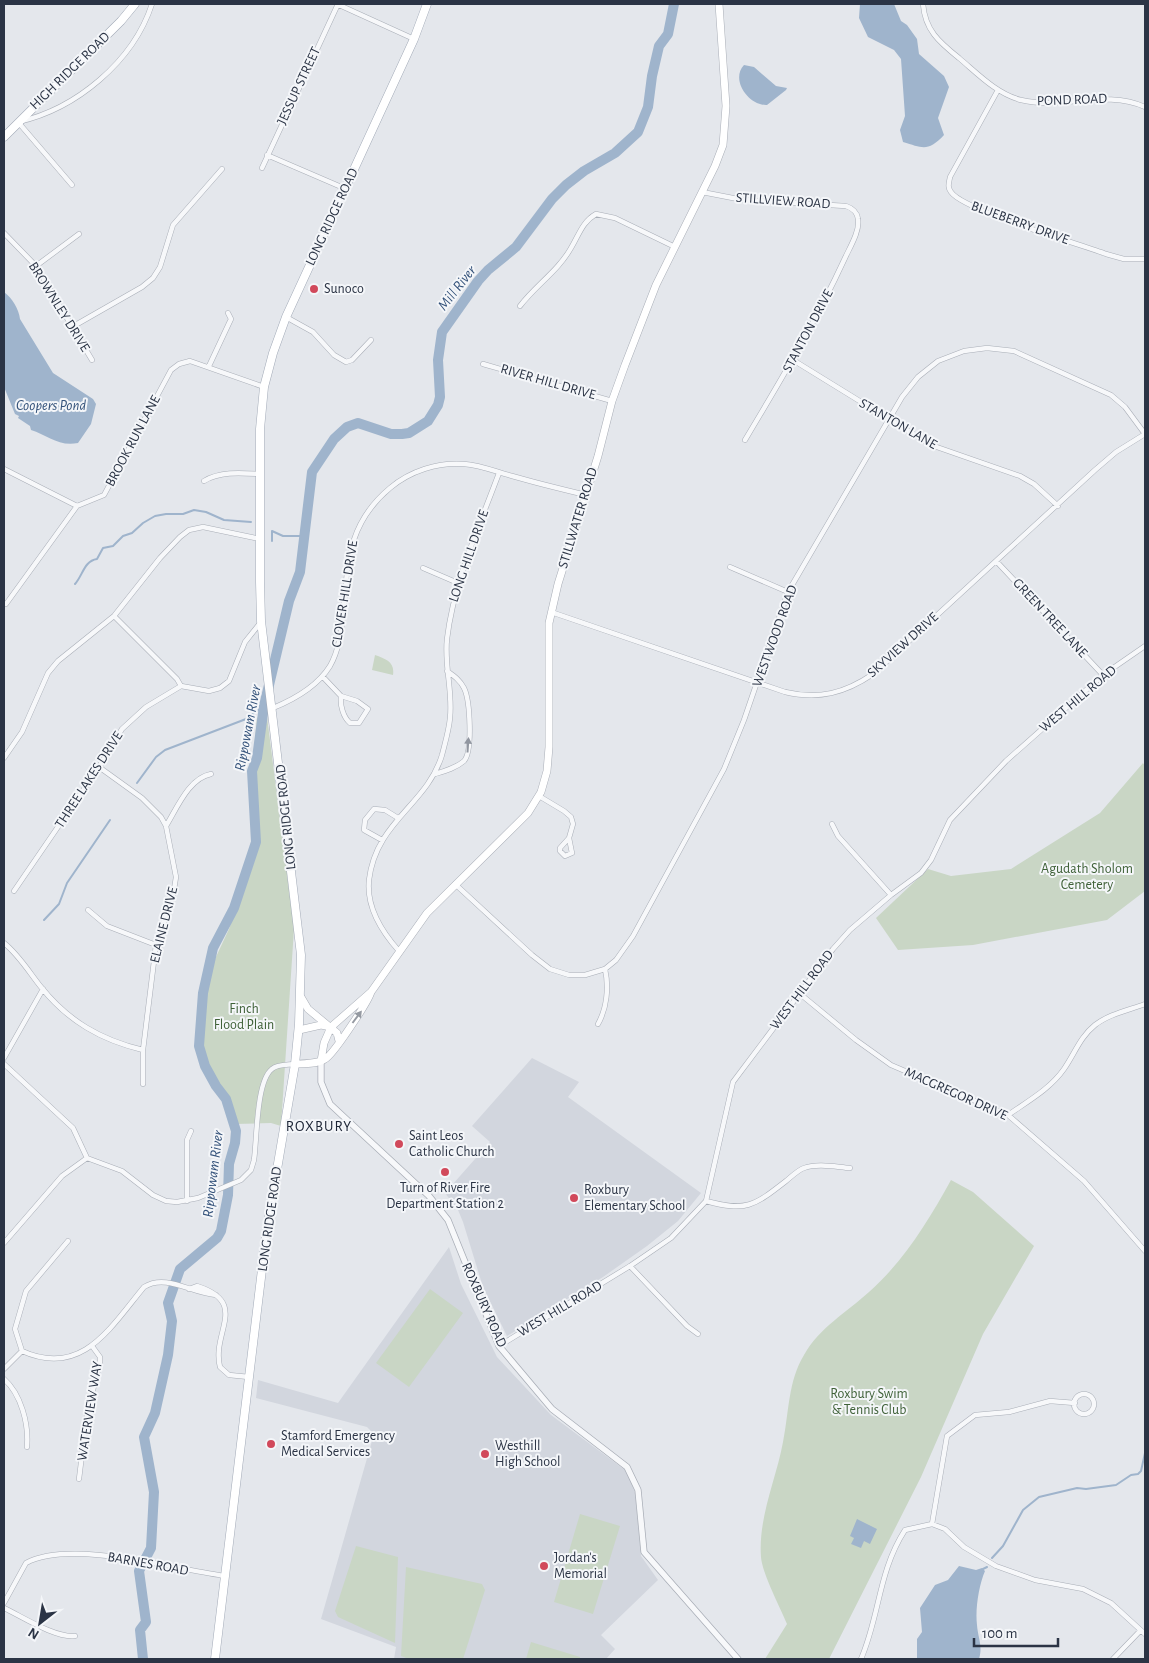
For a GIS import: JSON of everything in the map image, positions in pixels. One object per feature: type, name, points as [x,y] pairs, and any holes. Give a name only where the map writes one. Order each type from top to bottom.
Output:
[{"type":"main road","name":"HIGH RIDGE ROAD","points":[[4,136],[121,22],[135,4]]},
{"type":"main road","name":"LONG RIDGE ROAD","points":[[215,1659],[227,1577],[267,1228],[295,1064],[301,997],[301,955],[262,620],[260,428],[264,387],[272,353],[286,317],[414,40],[427,4]]},
{"type":"main road","name":"STILLWATER ROAD","points":[[321,1061],[324,1043],[331,1027],[371,992],[427,913],[528,813],[538,796],[547,771],[549,747],[548,640],[551,612],[612,401],[646,311],[720,155],[726,129],[718,4]]},
{"type":"main road","name":"STILLWATER ROAD","points":[[321,1061],[332,1053],[339,1040],[367,1004],[371,992]]},
{"type":"main road","points":[[301,997],[308,1009],[337,1032],[339,1040]]},
{"type":"main road","points":[[299,1030],[321,1025],[331,1027]]},
{"type":"main road","points":[[295,1064],[321,1061]]},
{"type":"street","points":[[72,185],[18,122],[39,117],[74,98],[120,60],[147,19],[152,4]]},
{"type":"street","points":[[338,4],[414,40]]},
{"type":"street","name":"JESSUP STREET","points":[[262,168],[338,4]]},
{"type":"street","name":"POND ROAD","points":[[922,4],[929,30],[941,44],[998,90],[1020,100],[1040,102],[1107,98],[1126,100],[1145,107]]},
{"type":"street","name":"BLUEBERRY DRIVE","points":[[998,90],[950,177],[948,185],[952,193],[980,210],[1106,254],[1124,258],[1145,259]]},
{"type":"street","points":[[267,155],[346,189]]},
{"type":"street","points":[[72,327],[142,287],[153,278],[160,267],[173,225],[222,169]]},
{"type":"street","name":"STILLVIEW ROAD","points":[[702,192],[744,200],[846,206],[853,209],[858,218]]},
{"type":"street","points":[[520,306],[532,291],[557,268],[583,225],[596,214],[604,214],[615,218],[675,247]]},
{"type":"street","name":"STANTON DRIVE","points":[[745,440],[793,360],[830,291],[855,234],[858,218]]},
{"type":"street","name":"BROWNLEY DRIVE","points":[[4,233],[36,266],[92,360]]},
{"type":"street","points":[[36,266],[79,234]]},
{"type":"street","points":[[209,366],[231,319],[228,313]]},
{"type":"street","points":[[286,317],[313,332],[334,355],[346,362],[352,360],[371,340]]},
{"type":"street","name":"WESTWOOD ROAD","points":[[605,969],[616,960],[633,936],[724,769],[757,683],[788,592],[913,384],[932,366],[951,355],[987,348],[1014,351],[1112,395],[1124,406],[1145,434]]},
{"type":"street","name":"STANTON LANE","points":[[793,360],[931,445],[1020,476],[1034,484],[1058,506]]},
{"type":"street","name":"BROOK RUN LANE","points":[[77,506],[104,495],[171,370],[179,364],[190,361],[209,366],[264,387]]},
{"type":"street","name":"RIVER HILL DRIVE","points":[[483,364],[612,401]]},
{"type":"street","name":"SKYVIEW DRIVE","points":[[551,612],[796,695],[814,696],[842,691],[859,683],[997,562],[1116,452],[1145,434]]},
{"type":"street","name":"CLOVER HILL DRIVE","points":[[273,708],[303,694],[323,677],[336,651],[341,634],[349,550],[360,521],[370,507],[396,482],[415,472],[439,465],[465,464],[586,495]]},
{"type":"street","points":[[4,470],[77,506],[6,604]]},
{"type":"street","points":[[204,481],[216,476],[237,473],[260,474]]},
{"type":"street","name":"LONG HILL DRIVE","points":[[400,951],[376,922],[369,883],[372,859],[382,840],[398,818],[435,774],[450,717],[447,640],[458,583],[499,473]]},
{"type":"street","points":[[4,758],[22,732],[48,673],[58,661],[114,616],[160,558],[189,530],[203,527],[260,539]]},
{"type":"street","name":"GREEN TREE LANE","points":[[997,562],[1103,675]]},
{"type":"street","points":[[730,567],[788,592]]},
{"type":"street","points":[[423,568],[458,583]]},
{"type":"street","points":[[114,616],[181,686],[209,691],[220,688],[229,681],[245,642],[262,620]]},
{"type":"street","name":"WEST HILL ROAD","points":[[499,1346],[630,1266],[672,1238],[706,1201],[733,1082],[799,993],[850,930],[891,895],[921,873],[931,860],[950,820],[1006,761],[1103,675],[1145,646]]},
{"type":"street","name":"LONG HILL DRIVE","points":[[435,774],[456,766],[464,760],[469,751],[468,699],[460,681],[447,671]]},
{"type":"street","points":[[323,677],[341,696],[365,705],[368,709],[367,714],[359,723],[350,723],[346,720],[340,703],[341,696]]},
{"type":"street","name":"THREE LAKES DRIVE","points":[[14,891],[99,767],[122,729],[146,707],[181,686]]},
{"type":"street","name":"ELAINE DRIVE","points":[[99,767],[142,798],[161,817],[166,826],[176,877],[173,896],[156,945],[143,1050],[143,1084]]},
{"type":"street","points":[[166,826],[193,784],[202,775],[211,774]]},
{"type":"street","points":[[538,796],[571,817],[573,824],[569,838]]},
{"type":"street","points":[[382,840],[364,830],[365,820],[374,809],[398,818]]},
{"type":"street","points":[[832,824],[838,836],[891,895]]},
{"type":"street","points":[[455,884],[532,956],[550,969],[569,975],[585,975],[605,969],[608,982],[603,1015],[598,1024]]},
{"type":"street","points":[[88,910],[107,926],[156,945]]},
{"type":"street","points":[[4,943],[43,989],[94,1034],[120,1045],[143,1050]]},
{"type":"street","points":[[4,1058],[43,989]]},
{"type":"street","name":"MACGREGOR DRIVE","points":[[799,993],[856,1040],[891,1064],[1008,1115],[1084,1181],[1145,1251]]},
{"type":"street","points":[[1008,1115],[1042,1093],[1055,1080],[1065,1068],[1078,1043],[1097,1023],[1145,1004]]},
{"type":"street","name":"ROXBURY ROAD","points":[[321,1061],[321,1082],[330,1104],[429,1196],[448,1220],[499,1346],[552,1409],[627,1467],[638,1490],[644,1552],[738,1659]]},
{"type":"street","points":[[4,1064],[73,1128],[87,1158],[114,1166],[144,1190],[166,1201],[187,1201],[212,1193],[241,1180],[251,1170],[254,1160],[262,1088],[266,1076],[276,1066],[295,1064]]},
{"type":"street","points":[[187,1201],[187,1140],[190,1132]]},
{"type":"street","points":[[4,1243],[62,1176],[87,1158]]},
{"type":"street","points":[[706,1201],[728,1207],[743,1207],[761,1200],[804,1168],[823,1165],[850,1168]]},
{"type":"street","points":[[68,1241],[26,1291],[15,1329],[22,1351],[36,1357],[54,1360],[76,1355],[92,1346],[107,1333],[144,1287],[150,1283],[161,1282],[189,1289],[197,1286],[216,1295],[223,1302],[226,1310],[219,1352],[220,1367],[229,1375],[249,1377]]},
{"type":"street","points":[[630,1266],[687,1326],[698,1334]]},
{"type":"street","name":"WATERVIEW WAY","points":[[79,1479],[87,1414],[100,1362],[100,1356],[92,1346]]},
{"type":"street","points":[[4,1369],[22,1351]]},
{"type":"street","points":[[4,1378],[12,1388],[25,1418],[28,1432],[27,1447]]},
{"type":"street","points":[[1086,1395],[1092,1398],[1094,1405],[1090,1413],[1083,1414],[1076,1410],[1075,1403],[1078,1397],[1086,1395]]},
{"type":"street","points":[[932,1524],[947,1436],[975,1415],[1009,1412],[1050,1401],[1075,1403]]},
{"type":"street","points":[[861,1659],[871,1637],[888,1562],[896,1544],[905,1530],[932,1524],[945,1529],[964,1547],[996,1566],[1035,1580],[1083,1589],[1110,1603],[1145,1634]]},
{"type":"street","name":"BARNES ROAD","points":[[4,1603],[26,1563],[45,1556],[60,1554],[127,1558],[227,1577]]},
{"type":"street","points":[[4,1608],[56,1633],[67,1637],[75,1636]]},
{"type":"street","points":[[1113,1659],[1140,1631]]},
{"type":"shaded area","name":"Roxbury Elementary School","points":[[532,1058],[579,1082],[568,1097],[701,1193],[678,1221],[647,1246],[603,1277],[507,1336],[483,1287],[458,1210],[445,1193],[490,1142],[472,1126]]},
{"type":"shaded area","name":"Westhill High School","points":[[449,1247],[461,1284],[497,1357],[551,1415],[625,1470],[631,1481],[635,1493],[641,1556],[658,1580],[601,1635],[615,1649],[606,1659],[394,1659],[396,1647],[321,1619],[374,1434],[367,1427],[256,1398],[258,1380],[338,1403]]},
{"type":"green space","points":[[375,655],[391,664],[393,675],[372,670]]},
{"type":"green space","name":"Finch Flood Plain","points":[[266,709],[294,929],[281,1126],[271,1123],[234,1124],[209,1076],[203,1053],[198,1009],[215,959],[229,929],[256,850],[257,839],[250,790],[257,718]]},
{"type":"green space","name":"Agudath Sholom Cemetery","points":[[1143,763],[1145,766],[1145,891],[1107,920],[973,945],[898,950],[876,918],[928,869],[951,876],[1011,869],[1100,813]]},
{"type":"green space","name":"Roxbury Swim & Tennis Club","points":[[951,1180],[973,1192],[1034,1246],[983,1334],[921,1477],[829,1659],[765,1659],[787,1624],[764,1572],[761,1542],[765,1513],[780,1456],[795,1375],[804,1355],[818,1336],[882,1280],[905,1253],[925,1225]]},
{"type":"green space","points":[[430,1289],[463,1313],[409,1387],[376,1363]]},
{"type":"green space","points":[[580,1514],[620,1526],[593,1614],[554,1602]]},
{"type":"green space","points":[[356,1546],[398,1557],[395,1643],[338,1617],[335,1611]]},
{"type":"green space","points":[[406,1567],[482,1584],[485,1590],[463,1659],[409,1659],[401,1656]]},
{"type":"green space","points":[[531,1642],[580,1657],[580,1659],[526,1659]]},
{"type":"water","points":[[860,4],[894,4],[901,21],[907,25],[917,39],[919,54],[944,76],[949,87],[938,118],[944,135],[934,144],[921,147],[903,142],[900,130],[905,116],[901,59],[894,50],[868,37],[859,18]]},
{"type":"water","points":[[744,65],[754,67],[776,86],[787,88],[786,90],[767,105],[754,101],[748,97],[740,85],[740,71]]},
{"type":"water","name":"Coopers Pond","points":[[4,292],[15,304],[20,319],[53,373],[93,399],[96,404],[91,424],[78,443],[59,442],[31,430],[30,426],[15,414],[4,387]]},
{"type":"water","points":[[857,1519],[877,1529],[870,1544],[864,1541],[861,1548],[851,1544],[854,1538],[850,1536]]},
{"type":"water","points":[[959,1566],[976,1570],[982,1568],[985,1571],[977,1605],[979,1659],[917,1659],[917,1639],[922,1632],[920,1608],[935,1585],[948,1580]]},
{"type":"waterway","name":"Rippowam River","points":[[143,1659],[140,1630],[146,1622],[139,1571],[151,1548],[154,1492],[144,1437],[155,1413],[168,1355],[172,1321],[168,1303],[180,1269],[217,1238],[221,1231],[228,1195],[229,1164],[235,1143],[236,1131],[226,1099],[205,1066],[199,1046],[203,993],[213,948],[234,908],[256,842],[252,771],[257,758],[264,706],[289,601],[300,572],[312,472],[334,439],[347,427],[358,423],[391,434],[402,434],[409,433],[428,421],[438,405],[440,397],[438,360],[442,332],[478,281],[488,270],[516,247],[552,199],[566,185],[584,171],[615,153],[638,132],[648,107],[652,76],[659,46],[668,34],[674,4]]},
{"type":"waterway","points":[[75,584],[86,565],[97,559],[103,548],[113,546],[123,536],[132,533],[143,523],[155,516],[183,514],[194,510],[206,512],[224,520],[251,522]]},
{"type":"waterway","points":[[272,541],[272,531],[283,536],[304,536]]},
{"type":"waterway","points":[[137,783],[156,757],[165,750],[246,719],[264,706]]},
{"type":"waterway","points":[[44,920],[59,904],[67,883],[110,820]]},
{"type":"waterway","points":[[992,1558],[1003,1546],[1023,1510],[1039,1497],[1077,1488],[1086,1489],[1116,1485],[1141,1471],[1145,1453]]},
{"type":"waterway","points":[[983,1569],[987,1567]]},
{"type":"place","name":"Sunoco","points":[[314,289]]},
{"type":"place","name":"Saint Leos Catholic Church","points":[[399,1144]]},
{"type":"place","name":"Turn of River Fire Department Station 2","points":[[445,1172]]},
{"type":"place","name":"Roxbury Elementary School","points":[[574,1198]]},
{"type":"place","name":"Stamford Emergency Medical Services","points":[[271,1444]]},
{"type":"place","name":"Westhill High School","points":[[485,1454]]},
{"type":"place","name":"Jordan's Memorial","points":[[544,1566]]},
{"type":"district","name":"ROXBURY","points":[[319,1126]]},
{"type":"water label","name":"Mill River","points":[[457,288]]}]
